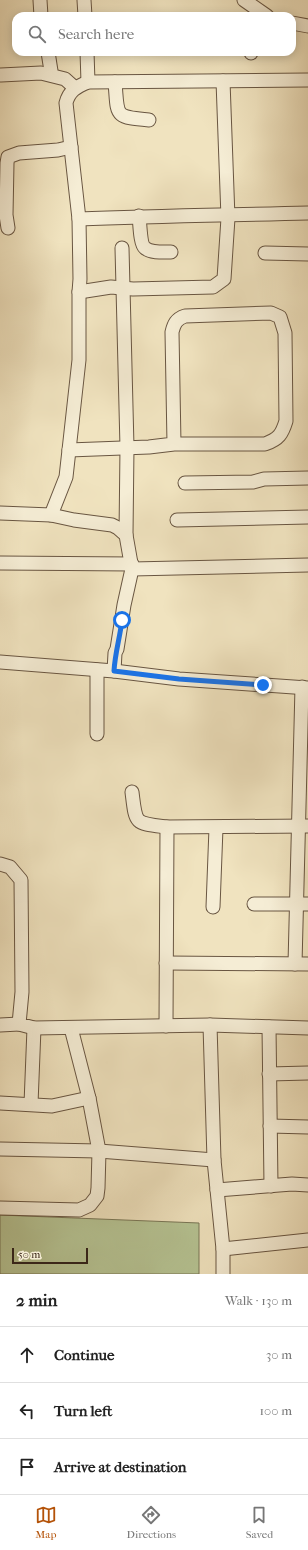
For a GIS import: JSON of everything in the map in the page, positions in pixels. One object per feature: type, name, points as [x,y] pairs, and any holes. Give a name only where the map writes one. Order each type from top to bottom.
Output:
[{"type":"street","points":[[40,0],[42,12]]},
{"type":"street","points":[[84,0],[85,12]]},
{"type":"street","points":[[245,0],[246,12]]},
{"type":"street","points":[[245,0],[262,12]]},
{"type":"street","points":[[296,24],[308,26]]},
{"type":"street","points":[[49,56],[51,71]]},
{"type":"street","points":[[87,56],[88,82]]},
{"type":"street","points":[[1,75],[41,73],[65,80],[75,88]]},
{"type":"street","points":[[51,515],[66,477],[78,360],[80,279],[79,219],[66,104],[68,95],[75,88],[88,82],[308,80]]},
{"type":"street","points":[[79,292],[111,287],[133,289],[214,288],[224,279],[228,216],[223,81]]},
{"type":"street","points":[[115,82],[118,110],[121,115],[128,118],[149,120]]},
{"type":"street","points":[[8,228],[6,215],[6,163],[8,157],[19,153],[58,150],[71,147]]},
{"type":"street","points":[[79,219],[139,216],[228,216],[308,213]]},
{"type":"street","points":[[139,216],[142,243],[145,248],[150,250],[171,252]]},
{"type":"street","points":[[114,671],[115,653],[118,649],[124,605],[132,567],[126,535],[127,447],[122,248]]},
{"type":"street","points":[[265,253],[308,254]]},
{"type":"street","points":[[69,450],[149,447],[174,444],[266,444],[276,440],[283,431],[286,421],[286,333],[280,317],[271,313],[185,316],[179,318],[174,323],[172,332],[174,444]]},
{"type":"street","points":[[185,483],[253,482],[264,479],[308,478]]},
{"type":"street","points":[[0,513],[51,515],[74,520],[112,524],[126,535]]},
{"type":"street","points":[[177,520],[308,518]]},
{"type":"street","points":[[0,563],[132,567],[308,565]]},
{"type":"street","points":[[0,662],[114,671],[179,679],[305,688],[302,904],[295,964]]},
{"type":"street","points":[[97,670],[97,734]]},
{"type":"street","points":[[132,792],[135,816],[139,822],[145,824],[167,827],[216,828],[303,826]]},
{"type":"street","points":[[166,1026],[167,827]]},
{"type":"street","points":[[213,907],[216,828]]},
{"type":"street","points":[[0,864],[10,868],[21,880],[22,992],[19,1024]]},
{"type":"street","points":[[254,904],[302,904]]},
{"type":"street","points":[[166,962],[308,964]]},
{"type":"street","points":[[0,1025],[19,1024],[34,1028],[210,1025],[308,1028]]},
{"type":"street","points":[[210,1025],[214,1160],[223,1249],[223,1274]]},
{"type":"street","points":[[269,1027],[271,1186]]},
{"type":"street","points":[[31,1104],[34,1028]]},
{"type":"street","points":[[0,1208],[79,1210],[90,1205],[96,1196],[98,1188],[99,1151],[89,1098],[71,1028]]},
{"type":"street","points":[[269,1074],[308,1073]]},
{"type":"street","points":[[0,1103],[52,1106],[89,1098]]},
{"type":"street","points":[[270,1126],[308,1126]]},
{"type":"street","points":[[0,1149],[99,1151],[214,1160]]},
{"type":"street","points":[[217,1190],[292,1184],[308,1185]]},
{"type":"street","points":[[223,1249],[308,1240]]},
{"type":"green space","points":[[0,1215],[199,1223],[199,1274],[0,1274]]},
{"type":"route","points":[[122,620],[118,649],[115,653],[114,671],[179,679],[263,685]]}]
